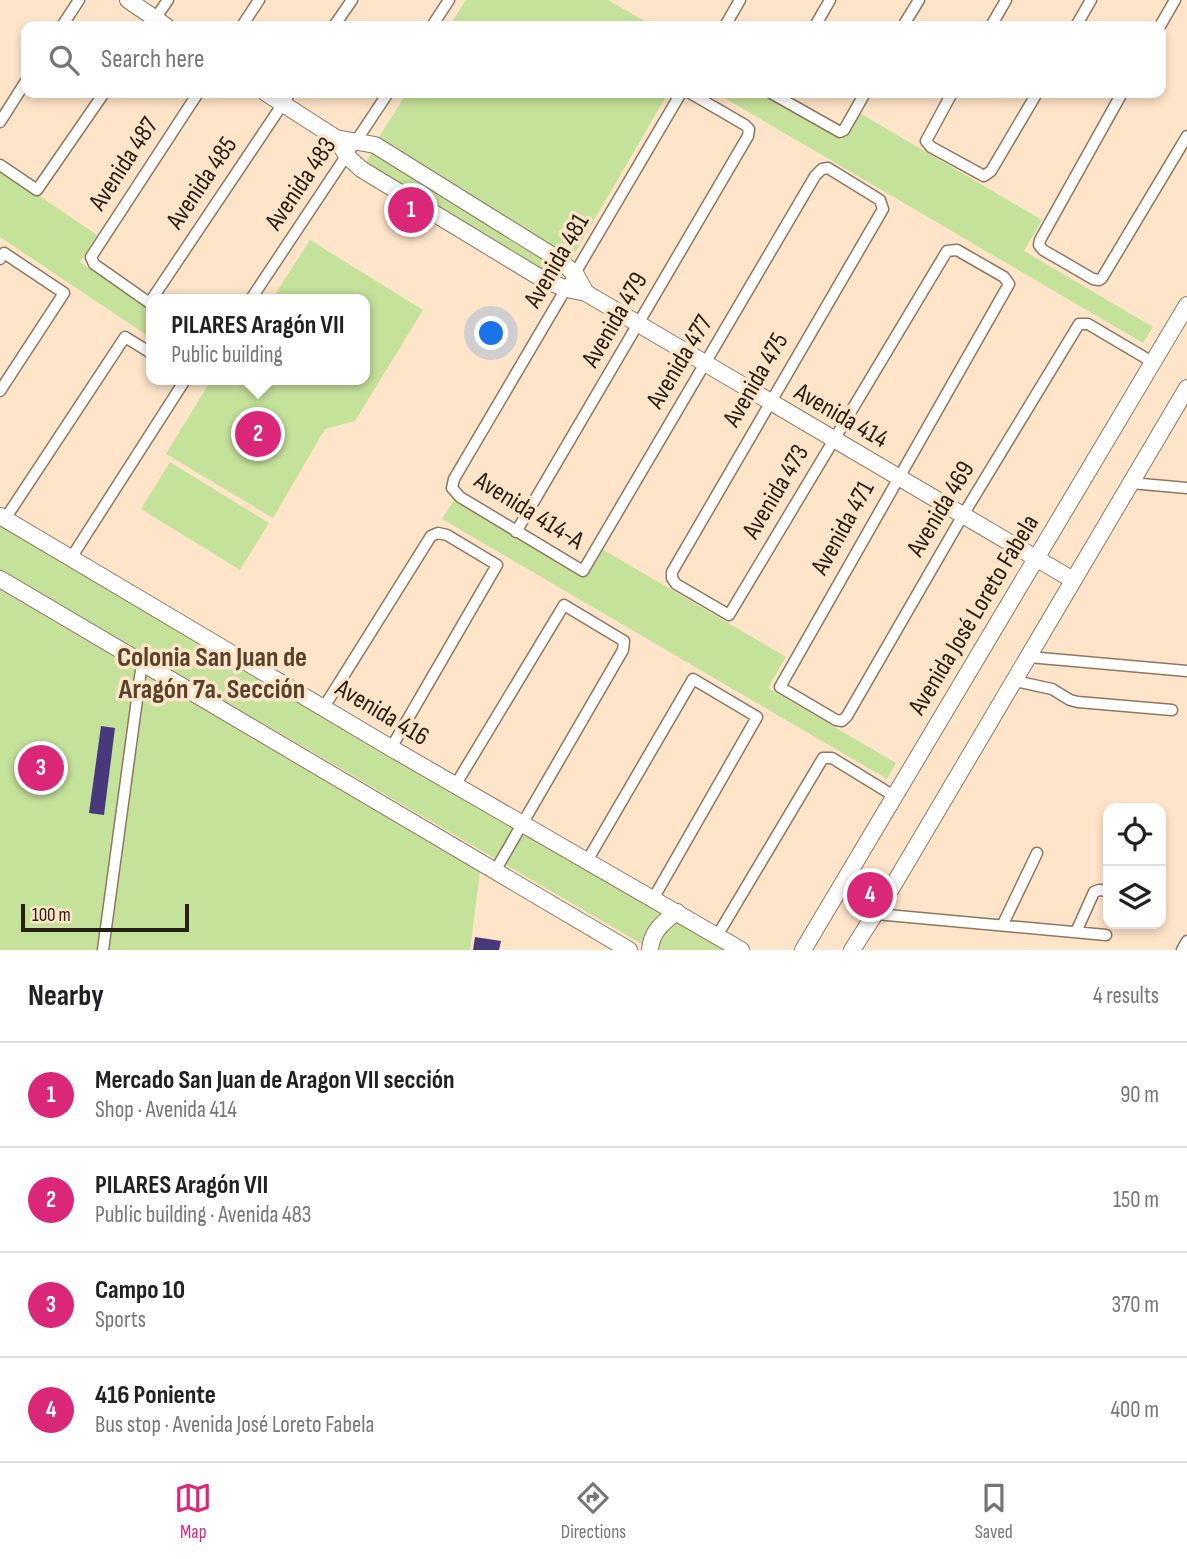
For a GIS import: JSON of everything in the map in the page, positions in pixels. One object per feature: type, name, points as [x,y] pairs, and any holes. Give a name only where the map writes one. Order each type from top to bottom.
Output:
[{"type":"street","points":[[65,21],[79,0]]},
{"type":"street","points":[[128,0],[153,21]]},
{"type":"street","points":[[158,21],[168,0]]},
{"type":"street","points":[[245,21],[259,0]]},
{"type":"street","points":[[337,21],[352,0]]},
{"type":"street","points":[[435,21],[449,0]]},
{"type":"street","points":[[728,21],[740,0]]},
{"type":"street","points":[[818,21],[830,0]]},
{"type":"street","points":[[906,21],[919,0]]},
{"type":"street","points":[[994,21],[1006,0]]},
{"type":"street","points":[[1079,21],[1091,0]]},
{"type":"street","points":[[1163,21],[1175,0]]},
{"type":"street","points":[[0,122],[21,89]]},
{"type":"street","points":[[0,165],[37,190],[101,98]]},
{"type":"street","name":"Avenida 487","points":[[146,298],[92,261],[93,253],[195,98]]},
{"type":"street","name":"Avenida 414","points":[[286,98],[336,138],[347,156],[361,169],[544,280],[586,293],[1073,580]]},
{"type":"street","name":"Avenida 485","points":[[156,294],[286,98]]},
{"type":"street","name":"Avenida 483","points":[[254,294],[385,98]]},
{"type":"street","name":"Avenida 481","points":[[452,488],[454,479],[678,98]]},
{"type":"street","name":"Avenida 479","points":[[516,532],[748,136],[746,125],[699,98]]},
{"type":"street","points":[[782,98],[840,132],[844,130],[862,98]]},
{"type":"street","points":[[949,98],[926,141],[931,147],[984,176],[991,171],[1034,98]]},
{"type":"street","points":[[1119,98],[1040,240],[1039,245],[1043,250],[1100,281],[1187,136]]},
{"type":"street","name":"Avenida 414","points":[[336,138],[357,140],[385,151],[558,259],[576,275],[586,293]]},
{"type":"street","name":"Avenida 477","points":[[583,571],[815,176],[822,169],[828,168],[880,200],[883,206]]},
{"type":"street","name":"Avenida 475","points":[[730,615],[676,584],[671,572],[883,206]]},
{"type":"street","name":"Avenida 473","points":[[730,615],[950,249],[957,250],[1004,277],[1009,284]]},
{"type":"street","points":[[0,391],[64,293],[2,256]]},
{"type":"street","name":"Avenida 471","points":[[842,720],[836,720],[780,687],[1009,284]]},
{"type":"street","name":"Avenida José Loreto Fabela","points":[[803,950],[1187,305]]},
{"type":"street","name":"Avenida 469","points":[[842,720],[847,716],[963,515],[1081,323],[1154,363]]},
{"type":"street","points":[[3,518],[125,337],[146,350]]},
{"type":"street","points":[[71,558],[183,385]]},
{"type":"street","points":[[852,950],[1015,681],[1187,388]]},
{"type":"street","points":[[1132,483],[1187,488]]},
{"type":"street","name":"Avenida 414-A","points":[[452,488],[460,497],[583,571]]},
{"type":"street","name":"Avenida 416","points":[[3,518],[391,748],[741,950]]},
{"type":"street","points":[[324,707],[431,536],[438,533],[447,535],[497,565],[391,748]]},
{"type":"street","points":[[0,579],[629,950]]},
{"type":"street","points":[[456,784],[564,605],[626,643],[495,871]]},
{"type":"street","points":[[1029,657],[1187,671]]},
{"type":"street","points":[[103,950],[141,670]]},
{"type":"street","points":[[587,861],[692,679],[757,717],[653,899]]},
{"type":"street","points":[[1015,681],[1052,689],[1077,702],[1172,709]]},
{"type":"street","points":[[718,936],[821,760],[825,757],[832,758],[894,796]]},
{"type":"street","points":[[1003,924],[1037,853]]},
{"type":"street","points":[[1076,932],[1094,892],[1103,890]]},
{"type":"street","points":[[650,950],[655,932],[677,912]]},
{"type":"street","points":[[876,914],[1106,935]]},
{"type":"street","points":[[1182,950],[1187,941]]},
{"type":"green space","points":[[466,0],[608,0],[644,21],[452,21]]},
{"type":"green space","points":[[404,98],[665,98],[572,258],[379,137]]},
{"type":"green space","points":[[725,98],[769,98],[841,140],[858,112],[1042,220],[1024,251],[1153,327],[1143,343]]},
{"type":"green space","points":[[376,147],[556,261],[544,280],[365,163]]},
{"type":"green space","points":[[0,169],[97,235],[80,262],[146,308],[146,335],[0,237]]},
{"type":"green space","points":[[310,240],[423,310],[355,421],[325,429],[273,518],[166,454],[208,385],[370,385],[370,294],[275,294]]},
{"type":"green space","points":[[170,462],[269,523],[240,570],[141,509]]},
{"type":"green space","points":[[454,500],[585,577],[602,549],[786,657],[768,688],[896,763],[887,779],[442,519]]},
{"type":"green space","points":[[0,522],[731,950],[652,950],[0,570]]},
{"type":"green space","points":[[0,590],[480,872],[470,950],[0,950]]},
{"type":"building","points":[[101,726],[115,728],[104,815],[89,813]]},
{"type":"building","points":[[475,937],[501,941],[499,950],[473,950]]},
{"type":"place","name":"Mercado San Juan de Aragon VII sección","points":[[411,210]]},
{"type":"place","name":"PILARES Aragón VII","points":[[258,434]]},
{"type":"place","name":"Campo 10","points":[[41,768]]},
{"type":"place","name":"416 Poniente","points":[[870,895]]},
{"type":"district","name":"Colonia San Juan de Aragón 7a. Sección","points":[[212,673]]}]
